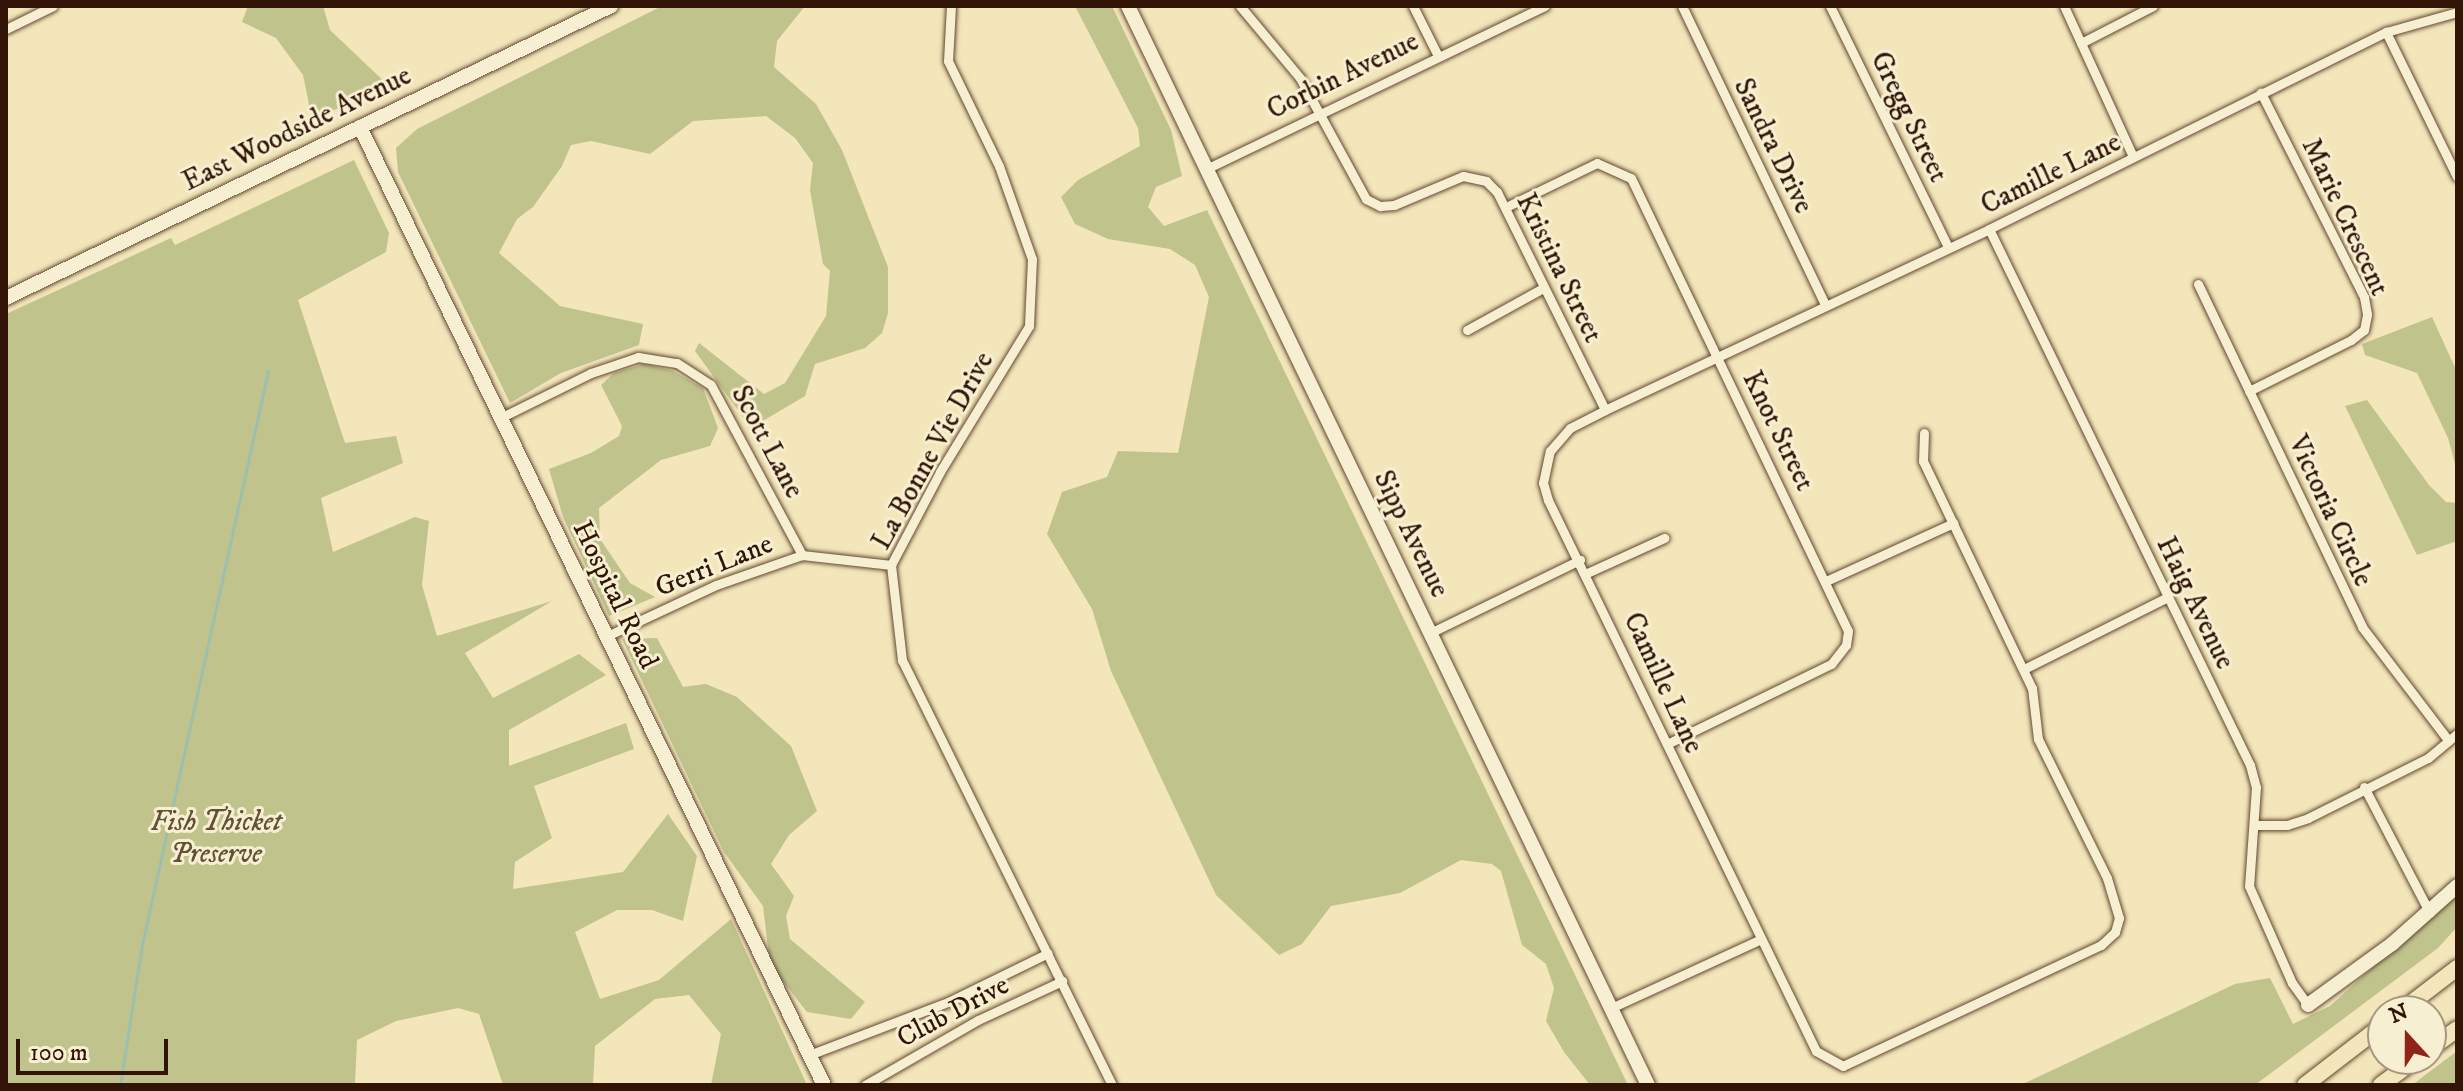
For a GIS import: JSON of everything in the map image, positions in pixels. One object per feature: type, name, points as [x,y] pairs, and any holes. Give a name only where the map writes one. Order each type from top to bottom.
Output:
[{"type":"highway","points":[[2424,993],[2457,956]]},
{"type":"highway","points":[[2421,995],[2457,968]]},
{"type":"highway","points":[[2305,1085],[2367,1037]]},
{"type":"street","points":[[6,29],[53,6]]},
{"type":"street","name":"East Woodside Avenue","points":[[6,298],[611,6]]},
{"type":"street","name":"La Bonne Vie Drive","points":[[951,6],[948,61],[998,164],[1032,259],[1029,326],[940,472],[891,565],[902,660],[1112,1085]]},
{"type":"street","name":"Sipp Avenue","points":[[1128,6],[1648,1085]]},
{"type":"street","points":[[1240,6],[1300,78],[1319,112]]},
{"type":"street","points":[[1413,6],[1437,54]]},
{"type":"street","name":"Corbin Avenue","points":[[1206,169],[1437,54],[1545,6]]},
{"type":"street","name":"Sandra Drive","points":[[1682,6],[1825,305]]},
{"type":"street","name":"Gregg Street","points":[[1830,6],[1948,247]]},
{"type":"street","points":[[2064,6],[2133,157]]},
{"type":"street","points":[[2081,43],[2153,6]]},
{"type":"street","name":"Camille Lane","points":[[1924,433],[1923,461],[2024,669],[2032,688],[2038,739],[2117,904],[2119,918],[2110,940],[1843,1066],[1816,1051],[1587,573],[1548,500],[1544,465],[1570,428],[1605,410],[1719,359],[1825,305],[1989,229],[2386,32],[2457,12]]},
{"type":"street","points":[[2386,32],[2457,177]]},
{"type":"street","name":"Marie Crescent","points":[[2249,391],[2351,340],[2364,330],[2367,314],[2364,297],[2261,93]]},
{"type":"street","name":"Kristina Street","points":[[1319,112],[1366,199],[1380,206],[1394,205],[1449,180],[1474,176],[1486,181],[1506,207],[1605,410]]},
{"type":"street","name":"Hospital Road","points":[[360,127],[824,1085]]},
{"type":"street","name":"Knot Street","points":[[1506,207],[1586,166],[1621,170],[1631,178],[1848,631],[1840,657],[1667,744]]},
{"type":"street","name":"Haig Avenue","points":[[1989,229],[2250,765],[2256,787],[2255,825],[2248,867],[2254,905],[2300,999],[2308,1005]]},
{"type":"street","name":"Victoria Circle","points":[[2198,284],[2362,627],[2453,738]]},
{"type":"street","points":[[1467,330],[1543,288]]},
{"type":"street","name":"Scott Lane","points":[[500,418],[591,373],[638,357],[677,363],[711,385],[802,555]]},
{"type":"street","points":[[1826,581],[1953,523]]},
{"type":"street","points":[[1587,573],[1664,538]]},
{"type":"street","name":"Gerri Lane","points":[[607,636],[716,585],[802,555],[891,565]]},
{"type":"street","points":[[1430,633],[1580,560]]},
{"type":"street","points":[[2024,669],[2168,597]]},
{"type":"street","points":[[2255,825],[2287,825],[2428,758],[2453,738]]},
{"type":"street","points":[[2364,787],[2430,913]]},
{"type":"street","points":[[2308,1005],[2430,913],[2457,886]]},
{"type":"street","points":[[1611,1008],[1761,939]]},
{"type":"street","points":[[809,1055],[948,1002],[1048,953]]},
{"type":"street","name":"Club Drive","points":[[865,1085],[978,1020],[1062,981]]},
{"type":"green space","points":[[248,6],[323,6],[330,30],[390,87],[312,119],[303,75],[276,38],[242,22]]},
{"type":"green space","points":[[662,6],[805,6],[777,41],[774,67],[816,104],[842,150],[888,267],[888,313],[882,333],[865,348],[815,364],[805,396],[751,428],[695,351],[699,343],[764,394],[785,383],[826,316],[830,271],[823,264],[810,190],[813,163],[795,138],[766,116],[693,121],[650,154],[591,141],[571,145],[562,166],[533,207],[517,219],[499,253],[560,306],[643,324],[639,345],[561,373],[510,403],[398,172],[396,148],[417,129]]},
{"type":"green space","points":[[1075,6],[1112,6],[1171,130],[1182,176],[1156,187],[1148,207],[1164,226],[1207,210],[1628,1085],[1590,1085],[1564,1052],[1546,1021],[1554,988],[1546,964],[1522,945],[1501,871],[1492,864],[1461,860],[1400,893],[1331,906],[1302,944],[1279,955],[1216,895],[1111,671],[1092,609],[1047,534],[1062,492],[1107,477],[1118,451],[1178,453],[1209,297],[1195,265],[1170,249],[1108,239],[1075,224],[1061,197],[1078,180],[1140,146],[1138,128]]},
{"type":"green space","name":"Fish Thicket Preserve","points":[[354,160],[389,233],[386,252],[298,300],[345,443],[396,436],[403,463],[321,498],[333,552],[415,517],[429,521],[422,585],[437,636],[552,601],[465,653],[493,698],[579,654],[606,675],[509,730],[509,766],[626,723],[634,749],[534,786],[552,838],[515,862],[513,889],[623,872],[668,814],[697,856],[683,921],[652,910],[617,910],[575,932],[600,999],[659,980],[731,919],[807,1085],[711,1085],[721,1034],[689,995],[655,999],[595,1046],[593,1085],[503,1085],[479,1014],[458,1008],[396,1021],[357,1040],[355,1085],[6,1085],[6,314],[171,238],[175,245]]},
{"type":"green space","points":[[2432,317],[2457,372],[2457,471],[2448,438],[2417,373],[2365,355],[2362,344]]},
{"type":"green space","points":[[644,364],[673,371],[703,388],[718,428],[710,446],[661,460],[599,508],[600,539],[630,583],[655,597],[609,616],[563,517],[549,469],[591,453],[619,436],[622,426],[601,385],[614,373]]},
{"type":"green space","points":[[2367,400],[2429,485],[2446,502],[2457,503],[2457,541],[2417,555],[2345,406]]},
{"type":"green space","points":[[657,638],[683,687],[706,684],[737,697],[791,746],[817,811],[789,835],[771,864],[794,896],[786,916],[790,939],[865,1002],[851,1019],[807,1012],[770,965],[763,906],[724,852],[622,639]]},
{"type":"green space","points":[[2457,891],[2457,927],[2438,948],[2375,995],[2367,995],[2367,1001],[2255,1085],[2021,1085],[2235,984],[2270,978],[2293,1024],[2330,1006]]},
{"type":"green space","points":[[2457,1051],[2457,1085],[2412,1085],[2425,1075],[2447,1075],[2447,1059]]},
{"type":"waterway","points":[[120,1085],[142,945],[268,371]]}]
